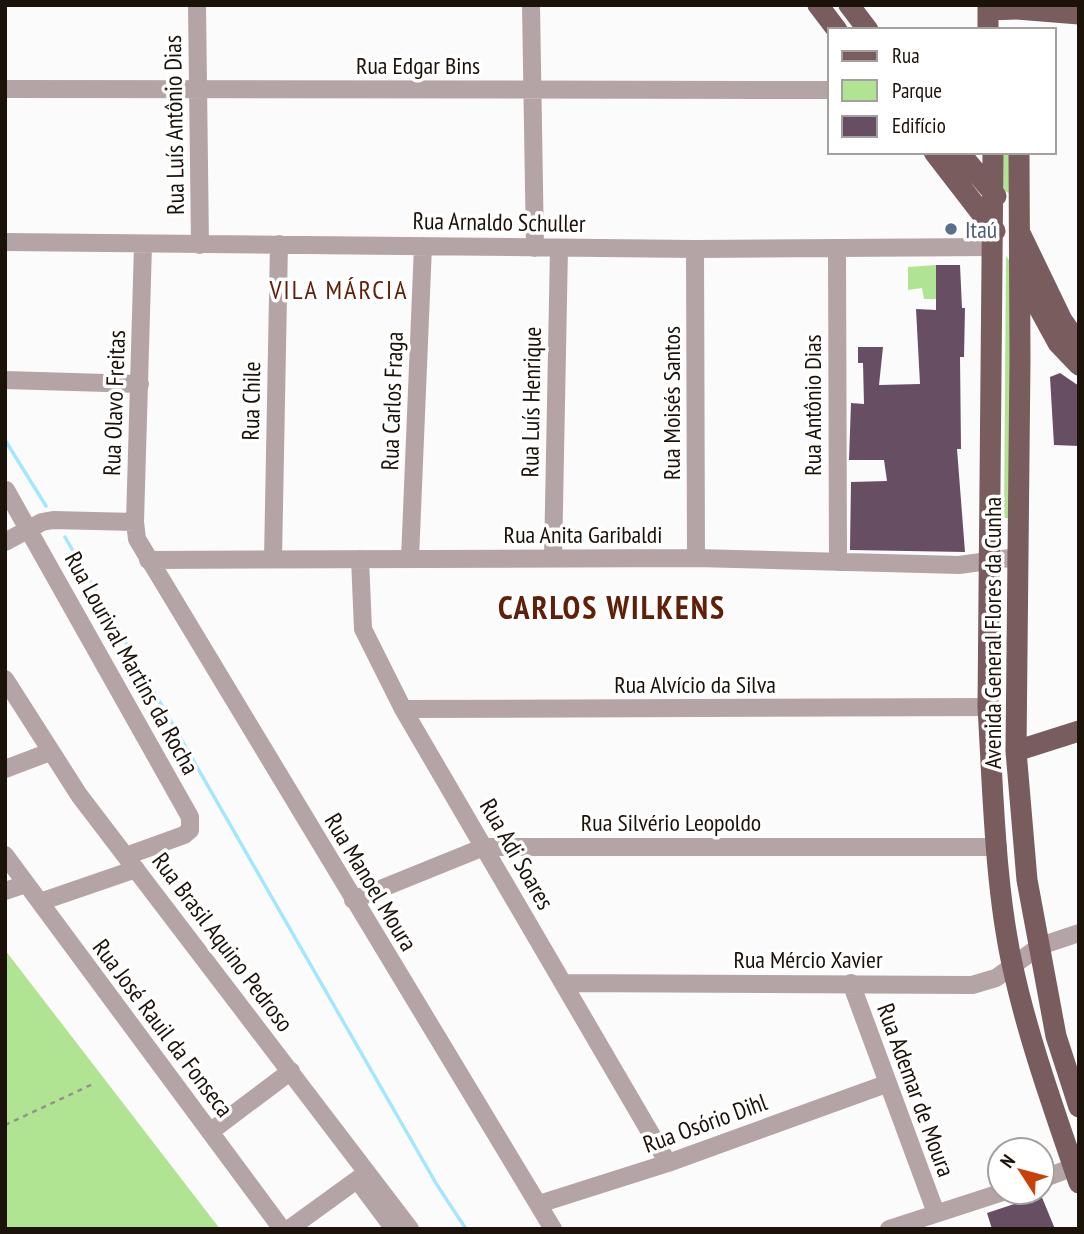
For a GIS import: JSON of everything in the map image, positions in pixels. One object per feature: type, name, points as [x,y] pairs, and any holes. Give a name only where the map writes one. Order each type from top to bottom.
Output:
[{"type":"main road","points":[[818,5],[835,28]]},
{"type":"main road","points":[[849,5],[866,28]]},
{"type":"main road","points":[[988,15],[1079,14]]},
{"type":"main road","points":[[935,154],[1018,269],[1079,365]]},
{"type":"main road","points":[[961,154],[1020,231],[1062,320],[1068,344]]},
{"type":"main road","name":"Avenida General Flores da Cunha","points":[[993,154],[988,708],[998,846],[1012,967],[1033,1045],[1077,1172]]},
{"type":"main road","name":"Avenida General Flores da Cunha","points":[[1019,154],[1016,751],[1027,880],[1056,1036],[1079,1107]]},
{"type":"main road","points":[[1020,359],[1037,342],[1068,344]]},
{"type":"main road","points":[[1016,751],[1079,731]]},
{"type":"street","name":"Rua Luís Antônio Dias","points":[[198,5],[200,245]]},
{"type":"street","points":[[531,5],[530,90],[535,248]]},
{"type":"street","name":"Rua Edgar Bins","points":[[5,89],[828,90]]},
{"type":"street","name":"Rua Arnaldo Schuller","points":[[5,242],[837,249],[992,236]]},
{"type":"street","name":"Rua Chile","points":[[273,559],[279,244]]},
{"type":"street","name":"Rua Olavo Freitas","points":[[143,245],[135,522],[137,539],[148,560]]},
{"type":"street","name":"Rua Carlos Fraga","points":[[410,559],[423,246]]},
{"type":"street","name":"Rua Luís Henrique","points":[[553,558],[559,247]]},
{"type":"street","name":"Rua Moisés Santos","points":[[695,249],[696,558]]},
{"type":"street","name":"Rua Antônio Dias","points":[[837,249],[838,562]]},
{"type":"street","points":[[5,380],[140,384]]},
{"type":"street","name":"Rua Lourival Martins da Rocha","points":[[6,490],[191,823],[184,835],[129,866]]},
{"type":"street","points":[[5,542],[29,528],[53,520],[135,522]]},
{"type":"street","name":"Rua Anita Garibaldi","points":[[148,560],[696,558],[959,565],[1017,557]]},
{"type":"street","name":"Rua Adi Soares","points":[[360,559],[363,629],[403,709],[668,1163]]},
{"type":"street","name":"Rua Manoel Moura","points":[[148,560],[553,1229]]},
{"type":"street","name":"Rua Brasil Aquino Pedroso","points":[[5,678],[45,754]]},
{"type":"street","name":"Rua Brasil Aquino Pedroso","points":[[5,700],[286,1074],[410,1229]]},
{"type":"street","name":"Rua Alvício da Silva","points":[[403,709],[988,708]]},
{"type":"street","points":[[5,769],[45,754]]},
{"type":"street","name":"Rua Silvério Leopoldo","points":[[354,900],[484,847],[998,846]]},
{"type":"street","name":"Rua José Rauil da Fonseca","points":[[5,855],[282,1229]]},
{"type":"street","points":[[40,902],[129,866]]},
{"type":"street","points":[[5,891],[26,884]]},
{"type":"street","name":"Rua Mércio Xavier","points":[[564,983],[972,985],[985,983],[1040,946],[1079,933]]},
{"type":"street","name":"Rua Ademar de Moura","points":[[851,984],[936,1213]]},
{"type":"street","points":[[210,1132],[286,1074]]},
{"type":"street","name":"Rua Brasil Aquino Pedroso","points":[[286,1074],[394,1229]]},
{"type":"street","name":"Rua Osório Dihl","points":[[539,1205],[668,1163],[886,1084]]},
{"type":"street","points":[[1056,1176],[1077,1172]]},
{"type":"street","points":[[289,1229],[358,1179]]},
{"type":"street","points":[[890,1229],[986,1197]]},
{"type":"path","points":[[5,1125],[93,1084]]},
{"type":"green space","points":[[1003,154],[1011,154],[1012,195],[1003,190]]},
{"type":"green space","points":[[1006,256],[1014,267],[1012,518],[1004,518]]},
{"type":"green space","points":[[936,265],[936,299],[924,299],[922,288],[908,290],[908,267]]},
{"type":"green space","points":[[5,950],[220,1229],[5,1229]]},
{"type":"building","points":[[936,265],[960,265],[962,308],[965,308],[964,357],[960,357],[961,449],[957,449],[965,552],[850,550],[851,482],[887,481],[884,460],[849,460],[851,403],[864,404],[863,363],[858,363],[858,347],[883,347],[879,385],[920,384],[916,309],[936,310]]},
{"type":"building","points":[[1060,373],[1079,386],[1079,446],[1054,445],[1050,377]]},
{"type":"building","points":[[1008,1206],[1046,1206],[1055,1229],[992,1229],[987,1213]]},
{"type":"waterway","points":[[5,440],[46,506]]},
{"type":"waterway","points":[[65,537],[437,1185],[466,1229]]},
{"type":"place","name":"Itaú","points":[[951,229]]},
{"type":"district","name":"VILA MÁRCIA","points":[[339,289]]},
{"type":"district","name":"CARLOS WILKENS","points":[[612,607]]}]
